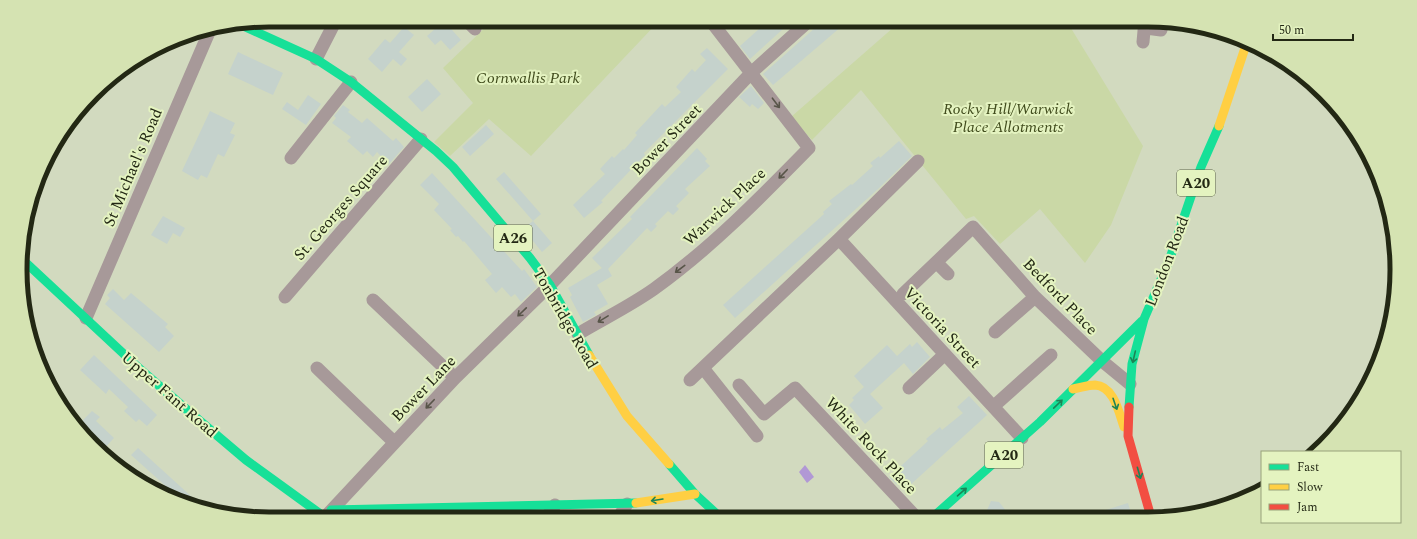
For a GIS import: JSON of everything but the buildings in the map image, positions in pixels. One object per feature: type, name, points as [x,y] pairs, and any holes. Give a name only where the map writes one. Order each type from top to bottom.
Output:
[{"type":"main road","name":"Tonbridge Road","points":[[248,28],[316,59],[351,82],[421,139],[453,168],[530,258],[550,285],[599,374],[627,416],[695,494],[714,512]]},
{"type":"main road","name":"London Road","points":[[1150,512],[1128,436],[1132,364],[1144,319],[1168,261],[1201,167],[1224,115],[1245,47]]},
{"type":"main road","name":"Upper Fant Road","points":[[27,263],[153,380],[246,460],[321,512]]},
{"type":"main road","name":"London Road","points":[[1073,390],[1144,319]]},
{"type":"main road","name":"A20","points":[[939,512],[1022,438],[1073,390],[1097,384],[1104,387],[1113,398],[1128,436]]},
{"type":"main road","points":[[410,512],[555,505],[627,504],[695,494]]},
{"type":"street","points":[[316,59],[332,27]]},
{"type":"street","points":[[716,27],[752,72]]},
{"type":"street","name":"Bower Street","points":[[550,285],[752,72],[802,27]]},
{"type":"street","points":[[1143,42],[1146,27]]},
{"type":"street","points":[[1155,27],[1161,30]]},
{"type":"street","name":"St Michael's Road","points":[[86,318],[208,35]]},
{"type":"street","name":"Warwick Place","points":[[578,334],[652,290],[694,258],[745,213],[809,148],[752,72]]},
{"type":"street","points":[[291,158],[351,82]]},
{"type":"street","name":"St. Georges Square","points":[[285,297],[421,139]]},
{"type":"street","points":[[690,380],[839,240],[918,161]]},
{"type":"street","name":"Bedford Place","points":[[937,263],[973,227],[1035,297],[1102,362],[1130,384]]},
{"type":"street","name":"Victoria Street","points":[[839,240],[1022,438]]},
{"type":"street","points":[[903,294],[937,263],[948,274]]},
{"type":"street","name":"Bower Lane","points":[[331,512],[455,378],[550,285]]},
{"type":"street","points":[[995,332],[1035,297]]},
{"type":"street","points":[[373,300],[455,378]]},
{"type":"street","points":[[909,388],[945,354]]},
{"type":"street","points":[[994,406],[1051,355]]},
{"type":"street","points":[[316,368],[394,442]]},
{"type":"street","points":[[703,368],[757,436]]},
{"type":"street","name":"White Rock Place","points":[[739,386],[764,414],[795,388],[910,512]]},
{"type":"street","points":[[622,512],[627,504]]},
{"type":"street","points":[[550,512],[555,505]]},
{"type":"green space","name":"Cornwallis Park","points":[[486,27],[653,27],[531,156],[489,119],[450,156],[434,142],[473,103],[443,68]]},
{"type":"green space","name":"Rocky Hill/Warwick Place Allotments","points":[[894,27],[1070,27],[1143,146],[1111,225],[1085,263],[1040,209],[1000,244],[974,216],[966,219],[861,90],[812,140],[791,117]]},
{"type":"shaded area","points":[[805,465],[814,477],[807,483],[799,472]]},
{"type":"traffic: fast","points":[[248,28],[316,59],[351,82],[436,151],[453,167],[530,258],[550,285],[589,355]]},
{"type":"traffic: fast","points":[[1129,407],[1132,364],[1144,319],[1169,261],[1201,167],[1219,126]]},
{"type":"traffic: fast","points":[[27,264],[141,370],[200,421],[246,460],[318,512]]},
{"type":"traffic: fast","points":[[939,512],[1040,422],[1142,321]]},
{"type":"traffic: fast","points":[[669,464],[695,494],[714,512]]},
{"type":"traffic: fast","points":[[331,510],[636,503]]},
{"type":"traffic: slow","points":[[1219,126],[1245,47]]},
{"type":"traffic: slow","points":[[589,355],[627,416],[669,464]]},
{"type":"traffic: slow","points":[[1073,389],[1095,385],[1107,390],[1115,401],[1124,427]]},
{"type":"traffic: slow","points":[[636,503],[695,494]]},
{"type":"traffic: jam","points":[[1129,407],[1128,436],[1150,512]]}]
